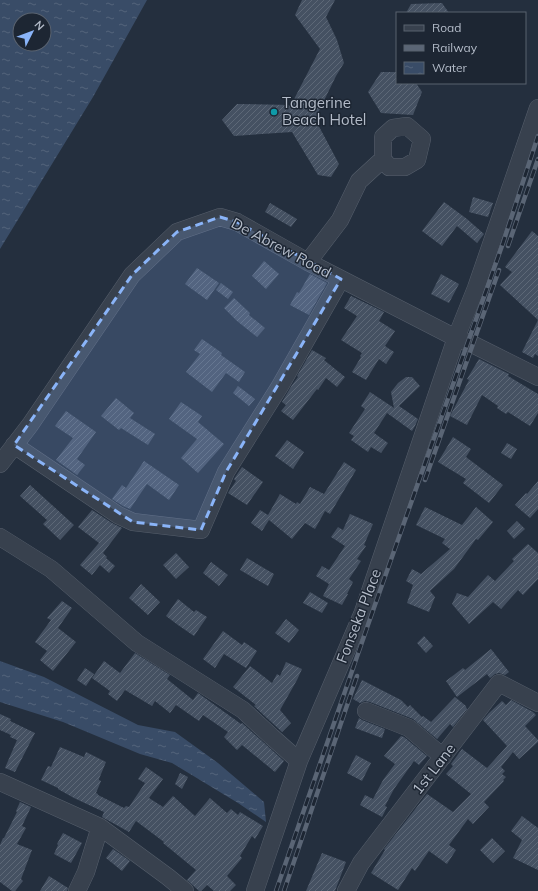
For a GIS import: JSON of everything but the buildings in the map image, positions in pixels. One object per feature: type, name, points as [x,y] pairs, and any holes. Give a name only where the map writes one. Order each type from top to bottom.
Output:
[{"type":"street","name":"Fonseka Place","points":[[255,891],[299,761],[363,612],[456,338],[476,288],[538,108]]},
{"type":"street","points":[[308,262],[340,220],[359,181],[383,159]]},
{"type":"street","name":"De Abrew Road","points":[[0,464],[30,425],[132,275],[176,232],[220,217],[237,222],[341,279],[456,338],[474,344],[538,377]]},
{"type":"street","points":[[14,445],[118,515],[133,522],[201,530],[226,472],[280,386],[341,279]]},
{"type":"street","points":[[0,536],[51,569],[137,643],[243,710],[299,761]]},
{"type":"street","name":"1st Lane","points":[[346,891],[361,863],[499,683],[538,702]]},
{"type":"street","points":[[366,711],[409,728],[443,757]]},
{"type":"street","points":[[0,782],[100,827],[168,877],[184,891]]},
{"type":"street","points":[[77,891],[86,872],[100,827]]},
{"type":"highlighted area","points":[[220,217],[237,222],[341,279],[226,472],[201,530],[133,522],[14,445],[132,275],[177,232]]},
{"type":"water","points":[[0,0],[147,0],[93,97],[0,249]]},
{"type":"water","points":[[0,661],[44,677],[138,725],[175,732],[218,763],[264,802],[266,822],[238,803],[172,763],[140,754],[63,722],[0,702]]},
{"type":"railway","points":[[276,891],[370,619],[503,243],[538,136]]},
{"type":"railway","points":[[508,246],[538,159]]},
{"type":"railway","points":[[425,480],[499,270]]},
{"type":"railway","points":[[284,891],[357,676]]},
{"type":"place","name":"Tangerine Beach Hotel","points":[[274,112]]}]
